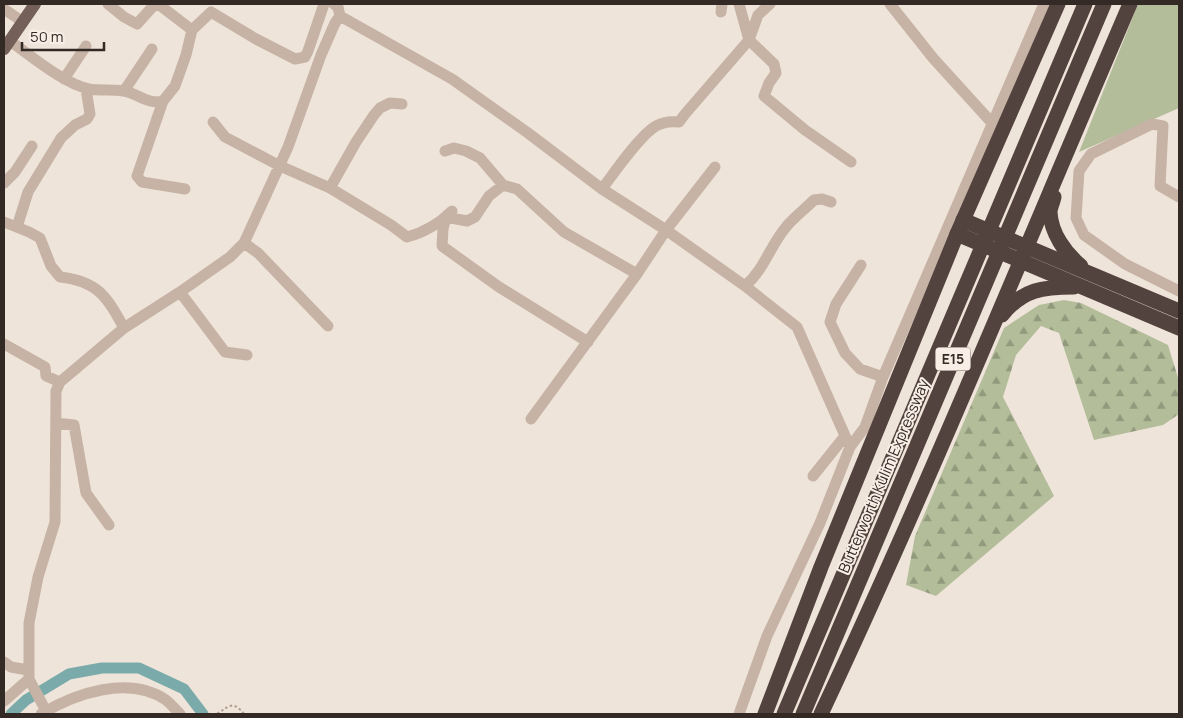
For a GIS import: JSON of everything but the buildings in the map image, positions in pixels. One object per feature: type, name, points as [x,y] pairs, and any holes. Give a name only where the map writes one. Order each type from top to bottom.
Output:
[{"type":"highway","points":[[765,714],[821,568],[960,227],[1058,4]]},
{"type":"highway","name":"Butterworth Kulim Expressway","points":[[784,714],[1085,4]]},
{"type":"highway","name":"Butterworth Kulim Expressway","points":[[802,714],[1104,4]]},
{"type":"highway","points":[[822,714],[879,592],[995,324],[1128,8]]},
{"type":"highway","points":[[1064,159],[1050,211],[1056,236],[1070,257],[1086,280],[1179,328]]},
{"type":"highway","points":[[960,227],[1086,280],[1179,311]]},
{"type":"highway","points":[[995,324],[1011,304],[1032,291],[1086,280]]},
{"type":"main road","points":[[7,45],[35,4]]},
{"type":"street","points":[[108,4],[124,17],[137,24],[156,4],[192,30]]},
{"type":"street","points":[[185,189],[142,182],[137,176],[163,101],[175,86],[186,55],[192,30],[212,12],[295,59],[305,57],[324,4]]},
{"type":"street","points":[[739,4],[749,40],[774,64],[776,73],[769,83],[764,96],[805,130],[851,162]]},
{"type":"street","points":[[602,189],[644,135],[656,126],[669,121],[679,122],[749,40],[758,15],[770,4]]},
{"type":"street","points":[[890,4],[928,52],[992,122]]},
{"type":"street","points":[[739,714],[767,636],[820,522],[850,447],[864,427],[883,377],[1044,4]]},
{"type":"street","points":[[180,714],[167,700],[153,694],[135,688],[115,687],[87,693],[43,710],[31,679],[31,614],[38,577],[55,522],[56,391],[60,382],[124,328],[230,257],[244,244],[288,147],[321,55],[335,23],[338,8],[452,78],[602,189],[666,230],[745,286],[797,326],[850,447]]},
{"type":"street","points":[[4,10],[23,22]]},
{"type":"street","points":[[7,45],[64,79],[86,89],[124,91],[155,103],[163,101]]},
{"type":"street","points":[[64,79],[86,46]]},
{"type":"street","points":[[124,91],[152,49]]},
{"type":"street","points":[[86,89],[90,114],[97,126]]},
{"type":"street","points":[[330,188],[374,115],[380,108],[390,104],[402,104]]},
{"type":"street","points":[[17,227],[28,192],[60,138],[75,125],[87,120],[90,114]]},
{"type":"street","points":[[213,122],[225,137],[280,166],[330,188],[391,225],[407,237],[418,234],[449,214]]},
{"type":"street","points":[[1179,197],[1160,186],[1162,126],[1152,124],[1090,154],[1078,171],[1076,218],[1084,235],[1125,264],[1179,291]]},
{"type":"street","points":[[4,183],[15,172],[32,146]]},
{"type":"street","points":[[445,151],[454,148],[466,150],[480,158],[503,185],[516,190],[564,232],[637,274]]},
{"type":"street","points":[[531,419],[637,274],[666,230],[715,167]]},
{"type":"street","points":[[449,214],[467,222],[475,217],[489,196],[503,185]]},
{"type":"street","points":[[745,286],[754,278],[785,228],[808,205],[814,200],[822,199],[831,202]]},
{"type":"street","points":[[449,214],[443,229],[442,246],[499,287],[588,342]]},
{"type":"street","points":[[4,222],[40,238],[51,266],[60,277],[77,279],[101,293],[108,300],[124,328]]},
{"type":"street","points":[[244,244],[258,253],[328,326]]},
{"type":"street","points":[[861,265],[836,304],[830,322],[845,353],[860,369],[883,377]]},
{"type":"street","points":[[180,292],[225,352],[247,355]]},
{"type":"street","points":[[4,344],[44,367],[46,376],[60,382]]},
{"type":"street","points":[[56,423],[74,425],[86,493],[109,525]]},
{"type":"street","points":[[813,476],[845,436]]},
{"type":"street","points":[[4,662],[31,679]]},
{"type":"street","points":[[4,700],[31,679]]},
{"type":"path","points":[[217,714],[234,705],[244,714]]},
{"type":"green space","points":[[1138,4],[1179,4],[1179,108],[1079,152]]},
{"type":"green space","points":[[1064,300],[1081,303],[1168,345],[1179,381],[1179,414],[1163,425],[1094,440],[1059,333],[1041,326],[1016,355],[1003,397],[1054,496],[936,596],[906,585],[915,536],[1004,328],[1039,305]]},
{"type":"waterway","points":[[11,714],[26,700],[69,674],[102,668],[139,668],[184,689],[203,714]]}]
